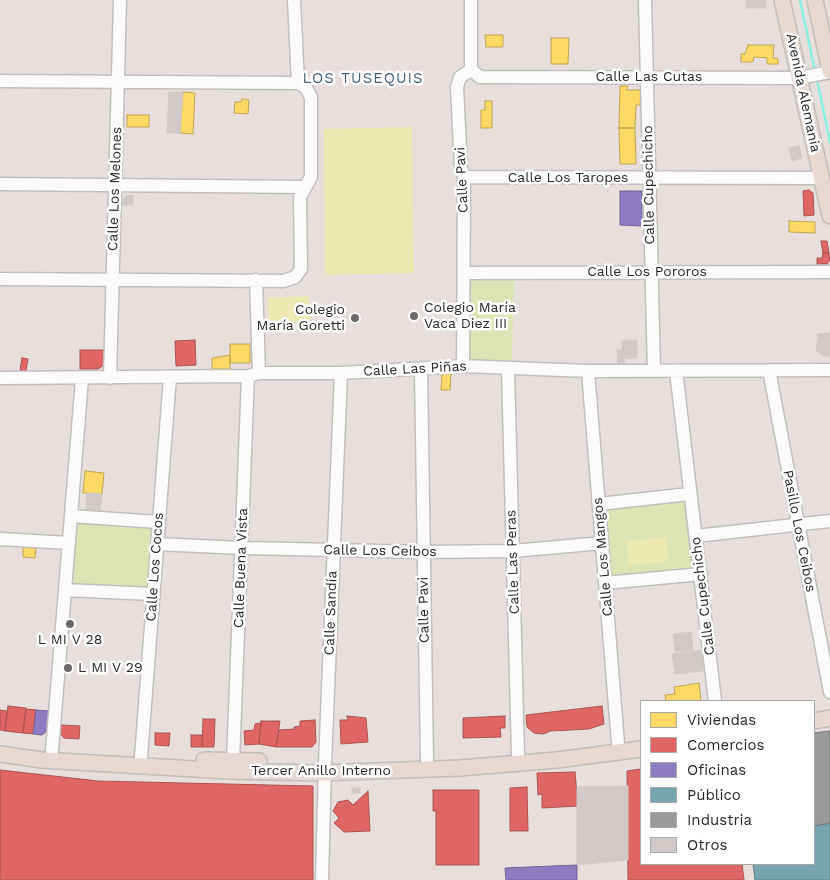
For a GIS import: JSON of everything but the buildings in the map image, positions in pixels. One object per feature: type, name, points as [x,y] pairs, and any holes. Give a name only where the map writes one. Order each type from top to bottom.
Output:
[{"type":"main road","name":"Avenida Alemania","points":[[782,0],[830,216]]},
{"type":"main road","points":[[814,0],[824,14],[830,71]]},
{"type":"main road","points":[[815,711],[830,708]]},
{"type":"main road","points":[[815,721],[830,718]]},
{"type":"main road","name":"Tercer Anillo Interno","points":[[0,745],[52,751],[325,768],[518,754],[640,740]]},
{"type":"main road","name":"Tercer Anillo Interno","points":[[0,754],[42,760],[228,771],[325,768],[460,768],[557,760],[640,749]]},
{"type":"street","name":"Calle Los Melones","points":[[110,378],[120,0]]},
{"type":"street","points":[[294,0],[298,83]]},
{"type":"street","points":[[471,0],[475,73]]},
{"type":"street","name":"Calle Cupechicho","points":[[645,0],[654,371]]},
{"type":"street","name":"Calle Las Cutas","points":[[475,73],[799,78],[830,71]]},
{"type":"street","name":"Calle Pavi","points":[[463,366],[464,177],[460,168],[457,87],[460,77],[475,73]]},
{"type":"street","points":[[0,81],[298,83],[306,88],[311,97],[311,177],[304,187],[300,198],[301,269],[295,277],[284,281],[0,279]]},
{"type":"street","name":"Calle Los Taropes","points":[[464,177],[822,178]]},
{"type":"street","points":[[0,184],[304,187]]},
{"type":"street","name":"Calle Los Pororos","points":[[464,273],[830,272]]},
{"type":"street","name":"Calle Buena Vista","points":[[233,761],[256,280]]},
{"type":"street","name":"Calle Las Piñas","points":[[0,378],[110,378],[341,373],[463,366],[508,369],[654,371],[830,370]]},
{"type":"street","name":"Calle Pavi","points":[[421,369],[426,761]]},
{"type":"street","name":"Calle Las Peras","points":[[508,369],[518,754]]},
{"type":"street","name":"Calle Los Mangos","points":[[588,370],[618,743]]},
{"type":"street","name":"Pasillo Los Ceibos","points":[[769,370],[830,692]]},
{"type":"street","name":"Calle Cupechicho","points":[[676,371],[715,700]]},
{"type":"street","name":"Calle Sandía","points":[[322,880],[341,373]]},
{"type":"street","name":"Calle Los Cocos","points":[[141,757],[170,377]]},
{"type":"street","points":[[52,751],[82,378]]},
{"type":"street","points":[[599,504],[690,494]]},
{"type":"street","points":[[71,516],[158,522]]},
{"type":"street","points":[[696,536],[830,521]]},
{"type":"street","points":[[0,539],[69,543]]},
{"type":"street","name":"Calle Los Ceibos","points":[[157,544],[334,551],[424,552],[513,551],[602,543]]},
{"type":"street","points":[[605,583],[700,574]]},
{"type":"street","points":[[65,590],[153,594]]},
{"type":"green space","points":[[472,278],[514,279],[512,361],[472,361],[469,357],[468,281]]},
{"type":"green space","points":[[686,498],[694,570],[609,580],[600,508]]},
{"type":"green space","points":[[76,523],[154,528],[150,589],[73,585]]},
{"type":"shaded area","points":[[412,127],[414,273],[325,275],[324,129]]},
{"type":"shaded area","points":[[309,296],[310,321],[269,322],[268,298]]},
{"type":"shaded area","points":[[666,537],[668,561],[628,566],[627,541]]},
{"type":"waterway","points":[[800,0],[815,71]]},
{"type":"waterway","points":[[817,80],[830,142]]},
{"type":"place","name":"Colegio María Vaca Diez III","points":[[414,316]]},
{"type":"place","name":"Colegio María Goretti","points":[[355,318]]},
{"type":"place","name":"L MI V 28","points":[[70,624]]},
{"type":"place","name":"L MI V 29","points":[[68,668]]},
{"type":"district","name":"LOS TUSEQUIS","points":[[363,79]]}]
